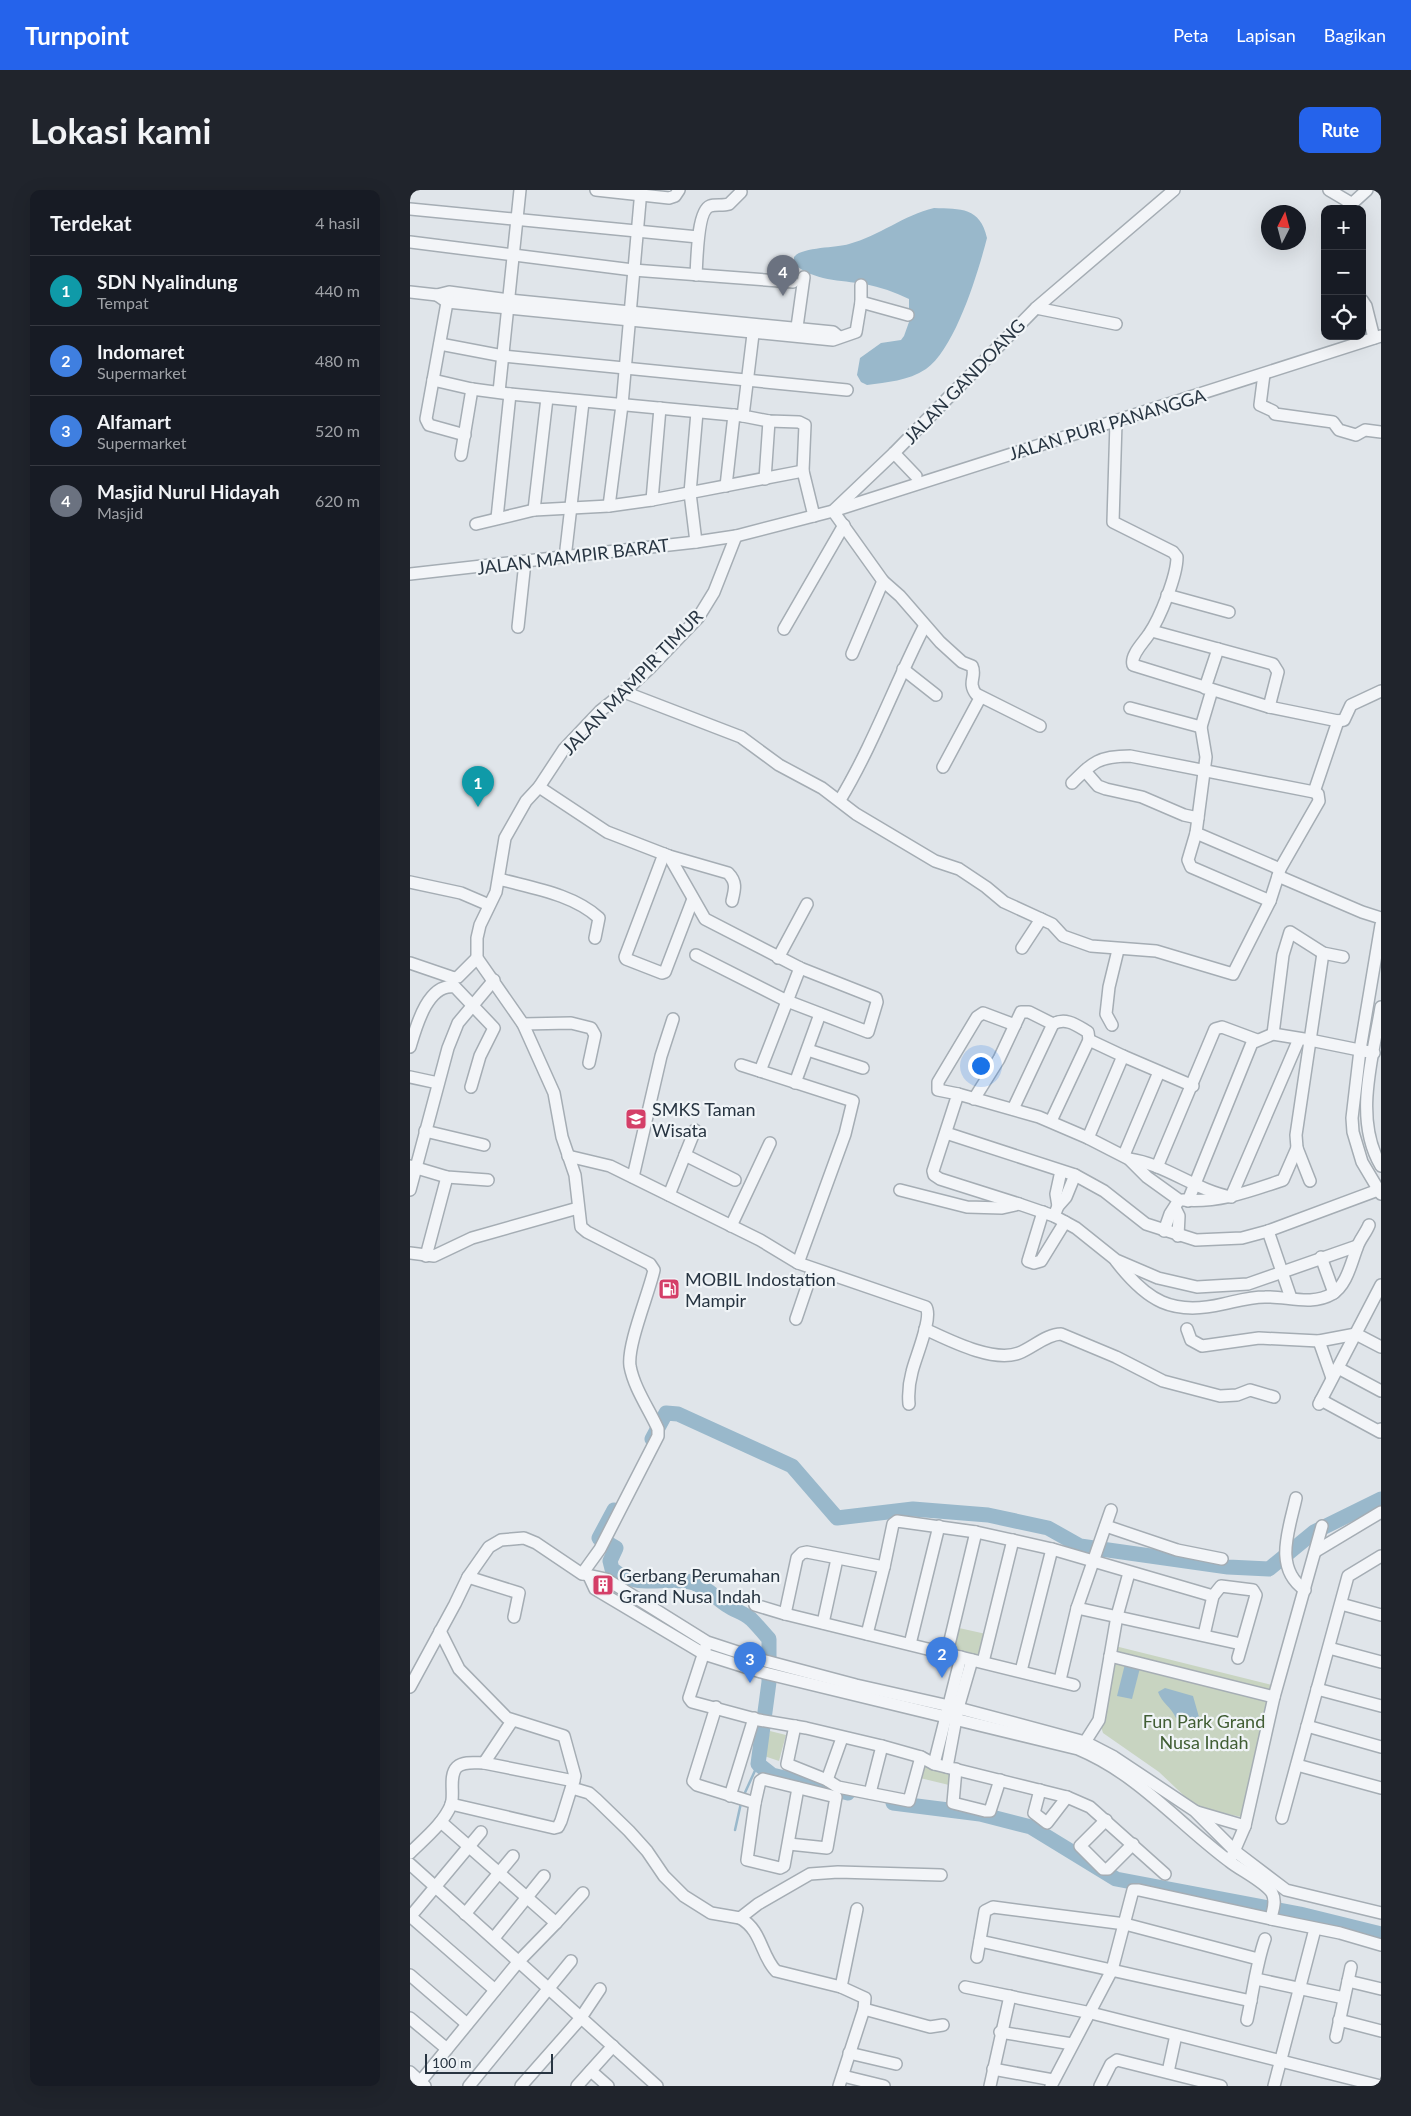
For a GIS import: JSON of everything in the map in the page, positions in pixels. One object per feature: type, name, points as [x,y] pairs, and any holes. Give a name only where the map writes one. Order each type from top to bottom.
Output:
[{"type":"street","points":[[498,518],[504,356],[520,190]]},
{"type":"street","points":[[603,190],[670,198],[675,196],[678,190]]},
{"type":"street","name":"JALAN GANDOANG","points":[[736,536],[833,511],[894,453],[1036,308],[1174,190]]},
{"type":"street","points":[[1329,190],[1348,205]]},
{"type":"street","points":[[1350,205],[1367,190]]},
{"type":"street","points":[[696,275],[698,237],[705,210],[708,207],[729,204],[741,192]]},
{"type":"street","points":[[609,506],[626,368],[640,193]]},
{"type":"street","points":[[410,208],[698,237]]},
{"type":"street","points":[[410,242],[633,270],[792,282]]},
{"type":"street","points":[[796,333],[804,277]]},
{"type":"street","points":[[410,292],[796,333],[833,332],[839,337],[856,332],[861,302],[861,285]]},
{"type":"street","points":[[448,297],[426,422],[429,425],[465,435]]},
{"type":"street","points":[[861,302],[908,315]]},
{"type":"street","points":[[1366,306],[1377,337]]},
{"type":"street","points":[[1036,308],[1116,324]]},
{"type":"street","points":[[726,486],[747,379],[754,329]]},
{"type":"street","name":"JALAN PURI PANANGGA","points":[[833,511],[1377,337]]},
{"type":"street","points":[[440,344],[504,356],[846,390]]},
{"type":"street","points":[[1264,374],[1260,404],[1275,414],[1333,422],[1339,430],[1356,435],[1365,430],[1381,432]]},
{"type":"street","points":[[433,380],[472,390],[739,416],[768,421],[799,422],[805,425],[803,471],[814,516]]},
{"type":"street","points":[[461,455],[472,390]]},
{"type":"street","points":[[534,510],[547,398]]},
{"type":"street","points":[[565,558],[569,507],[583,402]]},
{"type":"street","points":[[652,500],[660,408]]},
{"type":"street","points":[[696,542],[690,493],[697,412]]},
{"type":"street","points":[[765,479],[768,421]]},
{"type":"street","points":[[1116,422],[1113,522],[1176,554],[1177,563],[1152,631],[1132,659],[1133,664],[1269,707],[1338,721],[1344,720],[1351,704],[1381,691]]},
{"type":"street","points":[[894,453],[916,476]]},
{"type":"street","points":[[476,524],[534,510],[609,506],[652,500],[803,471]]},
{"type":"street","points":[[833,511],[882,581],[912,610],[924,627],[962,662],[972,666],[974,669],[971,682],[972,689],[980,698],[1040,726]]},
{"type":"street","points":[[784,629],[844,525]]},
{"type":"street","name":"JALAN MAMPIR BARAT","points":[[410,574],[565,558],[736,536]]},
{"type":"street","name":"JALAN MAMPIR TIMUR","points":[[477,958],[477,938],[480,925],[496,892],[504,838],[526,801],[539,787],[564,749],[600,711],[624,692],[698,618],[714,592],[736,536]]},
{"type":"street","points":[[518,627],[525,562]]},
{"type":"street","points":[[852,654],[882,581]]},
{"type":"street","points":[[1167,594],[1229,612]]},
{"type":"street","points":[[840,800],[875,736],[903,668],[924,627]]},
{"type":"street","points":[[1152,631],[1275,665],[1278,672],[1269,707]]},
{"type":"street","points":[[1218,649],[1201,727],[1206,757],[1205,770],[1196,833],[1188,860],[1191,867],[1270,901]]},
{"type":"street","points":[[903,668],[936,695]]},
{"type":"street","points":[[624,692],[741,737],[779,765],[840,800],[856,814],[935,860],[959,869],[1004,902],[1052,924],[1063,936],[1081,944],[1118,950],[1142,949],[1156,951],[1233,974],[1270,901],[1279,872],[1319,801],[1318,794],[1130,756],[1110,756],[1099,759],[1072,783]]},
{"type":"street","points":[[943,767],[980,698]]},
{"type":"street","points":[[1130,708],[1201,727]]},
{"type":"street","points":[[1314,792],[1338,721]]},
{"type":"street","points":[[1085,771],[1098,786],[1142,797],[1168,809],[1198,818]]},
{"type":"street","points":[[539,787],[607,832],[667,855],[728,873],[734,879],[736,886],[732,901]]},
{"type":"street","points":[[1196,833],[1362,912],[1381,918]]},
{"type":"street","points":[[667,855],[625,957],[626,959],[662,973],[666,972],[693,898]]},
{"type":"street","points":[[667,855],[705,919],[778,958],[877,1000],[868,1032],[787,1001],[696,955]]},
{"type":"street","points":[[499,879],[556,895],[592,912],[599,918],[595,938]]},
{"type":"street","points":[[410,882],[461,893],[489,905]]},
{"type":"street","points":[[778,958],[807,904]]},
{"type":"street","points":[[1022,948],[1041,919]]},
{"type":"street","points":[[946,1133],[1075,1175],[1104,1191],[1146,1224],[1164,1232],[1196,1240],[1242,1238],[1268,1231],[1380,1192],[1362,1162],[1353,1132],[1352,1102],[1381,924]]},
{"type":"street","points":[[1273,1034],[1283,956],[1290,932],[1323,953],[1342,956]]},
{"type":"street","points":[[1112,1025],[1106,1014],[1109,987],[1118,950]]},
{"type":"street","points":[[1283,1180],[1296,1148],[1305,1039],[1323,953]]},
{"type":"street","points":[[410,963],[454,978],[458,977],[477,958],[523,1024],[554,1093],[568,1156],[575,1175],[582,1227],[587,1232],[650,1264],[654,1270],[632,1349],[630,1364],[634,1380],[658,1429],[658,1436],[585,1575]]},
{"type":"street","points":[[760,1071],[800,968]]},
{"type":"street","points":[[410,1190],[413,1166],[425,1131],[448,1048],[458,1023],[494,980]]},
{"type":"street","points":[[410,1047],[426,1004],[441,988],[455,987],[494,1028],[480,1056],[471,1087]]},
{"type":"street","points":[[1381,1007],[1367,1100],[1367,1118],[1372,1145],[1381,1166]]},
{"type":"street","points":[[974,1099],[995,1067],[1019,1014],[1025,1010],[1053,1024]]},
{"type":"street","points":[[1015,1025],[983,1013],[977,1017],[936,1086],[938,1090],[1013,1109],[1050,1121],[1126,1157],[1158,1167],[1195,1186],[1231,1197]]},
{"type":"street","points":[[795,1083],[820,1014]]},
{"type":"street","points":[[632,1177],[661,1056],[673,1019]]},
{"type":"street","points":[[1013,1109],[1053,1024],[1059,1021],[1068,1021],[1088,1032],[1090,1040],[1050,1121]]},
{"type":"street","points":[[523,1024],[571,1023],[591,1028],[595,1034],[589,1063]]},
{"type":"street","points":[[1158,1167],[1217,1027],[1222,1027],[1257,1040]]},
{"type":"street","points":[[1164,1232],[1170,1214],[1195,1186],[1250,1047],[1257,1040],[1273,1034],[1374,1053]]},
{"type":"street","points":[[1231,1197],[1305,1039]]},
{"type":"street","points":[[1090,1040],[1193,1086]]},
{"type":"street","points":[[808,1050],[863,1068]]},
{"type":"street","points":[[1088,1138],[1123,1056]]},
{"type":"street","points":[[741,1065],[853,1101],[845,1134],[798,1263]]},
{"type":"street","points":[[1126,1157],[1159,1072]]},
{"type":"street","points":[[410,1077],[438,1083]]},
{"type":"street","points":[[958,1094],[933,1171],[934,1175],[1043,1212],[1059,1215],[1116,1260],[1158,1278],[1196,1287],[1248,1284],[1357,1246]]},
{"type":"street","points":[[669,1195],[695,1130]]},
{"type":"street","points":[[425,1131],[484,1145]]},
{"type":"street","points":[[731,1226],[770,1143]]},
{"type":"street","points":[[1126,1157],[1147,1177],[1180,1203],[1200,1202],[1231,1197],[1283,1180],[1308,1176],[1296,1148]]},
{"type":"street","points":[[685,1155],[735,1180]]},
{"type":"street","points":[[568,1156],[610,1166],[731,1226],[813,1270],[926,1307],[928,1312],[925,1330],[912,1371],[908,1392],[909,1404]]},
{"type":"street","points":[[413,1166],[448,1176],[488,1180]]},
{"type":"street","points":[[1059,1215],[1056,1194],[1061,1171]]},
{"type":"street","points":[[1043,1212],[1028,1261],[1036,1263],[1041,1261],[1075,1175]]},
{"type":"street","points":[[426,1256],[448,1176]]},
{"type":"street","points":[[900,1190],[967,1206],[1002,1208],[1019,1204]]},
{"type":"street","points":[[1178,1236],[1180,1203]]},
{"type":"street","points":[[410,1252],[434,1256],[472,1238],[578,1208]]},
{"type":"street","points":[[1116,1260],[1130,1279],[1155,1300],[1168,1305],[1200,1307],[1260,1297],[1310,1300],[1334,1293],[1350,1269],[1357,1246],[1369,1225]]},
{"type":"street","points":[[1268,1231],[1291,1298]]},
{"type":"street","points":[[1321,1257],[1334,1293]]},
{"type":"street","points":[[796,1319],[813,1270]]},
{"type":"street","points":[[1381,1285],[1320,1402],[1380,1432],[1381,1430]]},
{"type":"street","points":[[1187,1329],[1191,1340],[1202,1346],[1259,1338],[1319,1341],[1356,1334],[1381,1347]]},
{"type":"street","points":[[925,1330],[965,1347],[1007,1356],[1031,1348],[1053,1336],[1061,1334],[1116,1357],[1163,1381],[1214,1395],[1238,1395],[1250,1390],[1274,1397]]},
{"type":"street","points":[[1319,1341],[1332,1378]]},
{"type":"street","points":[[1338,1368],[1381,1391]]},
{"type":"street","points":[[1296,1498],[1285,1556],[1294,1582],[1306,1590]]},
{"type":"street","points":[[1060,1680],[1077,1608],[1111,1510]]},
{"type":"street","points":[[1316,1551],[1379,1516]]},
{"type":"street","points":[[867,1634],[894,1522],[940,1526],[1052,1548],[1095,1552],[1129,1573],[1213,1596]]},
{"type":"street","points":[[910,1644],[940,1526]]},
{"type":"street","points":[[1106,1526],[1177,1550],[1222,1559]]},
{"type":"street","points":[[1232,1857],[1245,1826],[1274,1697],[1306,1590],[1321,1530]]},
{"type":"street","points":[[946,1653],[976,1532]]},
{"type":"street","points":[[410,1687],[468,1577],[489,1547],[502,1540],[524,1538],[536,1543],[585,1575],[606,1579],[706,1648],[766,1673],[855,1690],[1085,1742],[1114,1757],[1195,1811],[1245,1826]]},
{"type":"street","points":[[983,1662],[1013,1540]]},
{"type":"street","points":[[1021,1671],[1052,1548]]},
{"type":"street","points":[[785,1614],[799,1556],[807,1552],[884,1567]]},
{"type":"street","points":[[1282,1818],[1348,1576],[1381,1556]]},
{"type":"street","points":[[823,1623],[837,1559]]},
{"type":"street","points":[[1369,1564],[1381,1567]]},
{"type":"street","points":[[1085,1742],[1099,1720],[1117,1616],[1129,1573]]},
{"type":"street","points":[[468,1577],[519,1593],[514,1617]]},
{"type":"street","points":[[1204,1635],[1213,1596],[1222,1586],[1255,1592],[1238,1658]]},
{"type":"street","points":[[755,1604],[785,1614],[1060,1680],[1074,1685]]},
{"type":"street","points":[[1341,1604],[1381,1615]]},
{"type":"street","points":[[1077,1608],[1242,1644]]},
{"type":"street","points":[[440,1631],[459,1669],[512,1721],[564,1736],[572,1758],[573,1784],[558,1827],[554,1828],[452,1804]]},
{"type":"street","points":[[706,1648],[768,1661],[855,1690]]},
{"type":"street","points":[[706,1648],[690,1700],[772,1723],[795,1726],[882,1746],[921,1757],[934,1764],[1067,1797],[1090,1807],[1165,1874]]},
{"type":"street","points":[[1329,1648],[1381,1662]]},
{"type":"street","points":[[1110,1656],[1274,1697]]},
{"type":"street","points":[[934,1764],[952,1713],[966,1658]]},
{"type":"street","points":[[1317,1689],[1381,1706]]},
{"type":"street","points":[[716,1707],[693,1781],[697,1785],[755,1803]]},
{"type":"street","points":[[952,1713],[953,1803],[990,1811],[1000,1780]]},
{"type":"street","points":[[952,1713],[1078,1749],[1096,1757],[1142,1786],[1273,1891],[1286,1890],[1381,1913]]},
{"type":"street","points":[[730,1796],[756,1719]]},
{"type":"street","points":[[484,1763],[512,1721]]},
{"type":"street","points":[[795,1726],[787,1764],[827,1780],[838,1787],[910,1801],[921,1757]]},
{"type":"street","points":[[1307,1726],[1381,1747]]},
{"type":"street","points":[[827,1780],[842,1738]]},
{"type":"street","points":[[870,1793],[882,1746]]},
{"type":"street","points":[[410,1853],[441,1822],[452,1804],[454,1772],[458,1766],[464,1763],[484,1763],[573,1784],[589,1793],[629,1831],[647,1851],[664,1876],[684,1896],[710,1913],[740,1918],[760,1940],[769,1965],[776,1972],[841,1987],[864,1998],[864,2009],[841,2081],[884,2086]]},
{"type":"street","points":[[1297,1765],[1381,1788]]},
{"type":"street","points":[[789,1844],[826,1849],[836,1797],[761,1779],[755,1803],[747,1860],[783,1868],[798,1788]]},
{"type":"street","points":[[1040,1790],[1034,1813],[1047,1824],[1067,1797]]},
{"type":"street","points":[[1195,1811],[1232,1857]]},
{"type":"street","points":[[1106,1820],[1080,1846],[1103,1869],[1108,1869],[1133,1844]]},
{"type":"street","points":[[441,1822],[556,1923]]},
{"type":"street","points":[[481,1832],[410,1916],[495,1990]]},
{"type":"street","points":[[465,1914],[498,1872],[514,1856]]},
{"type":"street","points":[[410,1864],[494,1938],[580,2019],[657,2086]]},
{"type":"street","points":[[740,1918],[758,1904],[810,1874],[838,1872],[941,1875]]},
{"type":"street","points":[[494,1938],[544,1876]]},
{"type":"street","points":[[993,2069],[1052,2083],[1072,2044],[1091,2013],[1112,1970],[1133,1890],[1340,1933],[1381,1945]]},
{"type":"street","points":[[1271,1918],[1273,1891]]},
{"type":"street","points":[[410,2072],[423,2084],[447,2049],[519,1961],[583,1893]]},
{"type":"street","points":[[977,1957],[986,1911],[993,1907],[1125,1924],[1258,1959]]},
{"type":"street","points":[[841,1987],[857,1909]]},
{"type":"street","points":[[1274,2086],[1315,1929]]},
{"type":"street","points":[[1247,2020],[1256,1979],[1258,1959],[1265,1939]]},
{"type":"street","points":[[980,1941],[1251,2001]]},
{"type":"street","points":[[468,2086],[571,1961]]},
{"type":"street","points":[[1336,2037],[1351,1967]]},
{"type":"street","points":[[410,1975],[467,2024]]},
{"type":"street","points":[[1256,1979],[1301,1987],[1344,1998]]},
{"type":"street","points":[[1348,1981],[1381,1989]]},
{"type":"street","points":[[965,1987],[1091,2013],[1380,2086]]},
{"type":"street","points":[[521,2086],[580,2019],[600,1989]]},
{"type":"street","points":[[990,2086],[1000,2032],[1010,1996]]},
{"type":"street","points":[[864,2009],[930,2027],[944,2025]]},
{"type":"street","points":[[410,2018],[447,2049]]},
{"type":"street","points":[[1340,2020],[1381,2031]]},
{"type":"street","points":[[1000,2032],[1072,2044]]},
{"type":"street","points":[[1168,2072],[1176,2035]]},
{"type":"street","points":[[577,2086],[613,2046]]},
{"type":"street","points":[[849,2053],[896,2064]]},
{"type":"street","points":[[1100,2086],[1114,2061],[1168,2072],[1221,2086]]},
{"type":"street","points":[[591,2071],[608,2086]]},
{"type":"green space","points":[[959,1628],[986,1634],[980,1658],[953,1650]]},
{"type":"green space","name":"Fun Park Grand Nusa Indah","points":[[1115,1646],[1280,1687],[1246,1818],[1196,1807],[1159,1772],[1103,1733],[1099,1720]]},
{"type":"green space","points":[[770,1731],[786,1735],[779,1761],[764,1756]]},
{"type":"green space","points":[[924,1763],[953,1770],[949,1785],[920,1778]]},
{"type":"water","points":[[934,208],[961,210],[974,215],[980,220],[987,238],[964,309],[946,345],[937,359],[926,369],[905,379],[867,385],[861,382],[857,375],[860,358],[881,343],[901,340],[909,322],[909,299],[865,284],[828,279],[810,274],[794,264],[794,257],[804,251],[843,245],[860,240],[912,215]]},
{"type":"water","points":[[1125,1664],[1140,1668],[1132,1699],[1117,1696]]},
{"type":"water","points":[[1165,1688],[1193,1696],[1199,1717],[1187,1722],[1176,1718],[1158,1692]]},
{"type":"waterway","points":[[652,1439],[666,1413],[678,1414],[792,1466],[837,1518],[913,1509],[988,1515],[1048,1528],[1080,1546],[1228,1567],[1269,1569],[1314,1532],[1381,1499]]},
{"type":"waterway","points":[[614,1510],[599,1538],[616,1548],[610,1561],[612,1569],[621,1575],[638,1580],[675,1580],[697,1584],[731,1608],[748,1617],[769,1639],[769,1682],[758,1764],[772,1775],[848,1793]]},
{"type":"waterway","points":[[743,1797],[758,1764]]},
{"type":"waterway","points":[[735,1830],[741,1803]]},
{"type":"waterway","points":[[893,1803],[980,1814],[1031,1827],[1116,1879],[1300,1914],[1381,1934]]},
{"type":"place","name":"Masjid Nurul Hidayah","points":[[783,296]]},
{"type":"place","name":"SDN Nyalindung","points":[[478,807]]},
{"type":"place","name":"SMKS Taman Wisata","points":[[636,1119]]},
{"type":"place","name":"MOBIL Indostation Mampir","points":[[669,1289]]},
{"type":"place","name":"Gerbang Perumahan Grand Nusa Indah","points":[[603,1585]]},
{"type":"place","name":"Indomaret","points":[[942,1678]]},
{"type":"place","name":"Alfamart","points":[[750,1683]]}]
